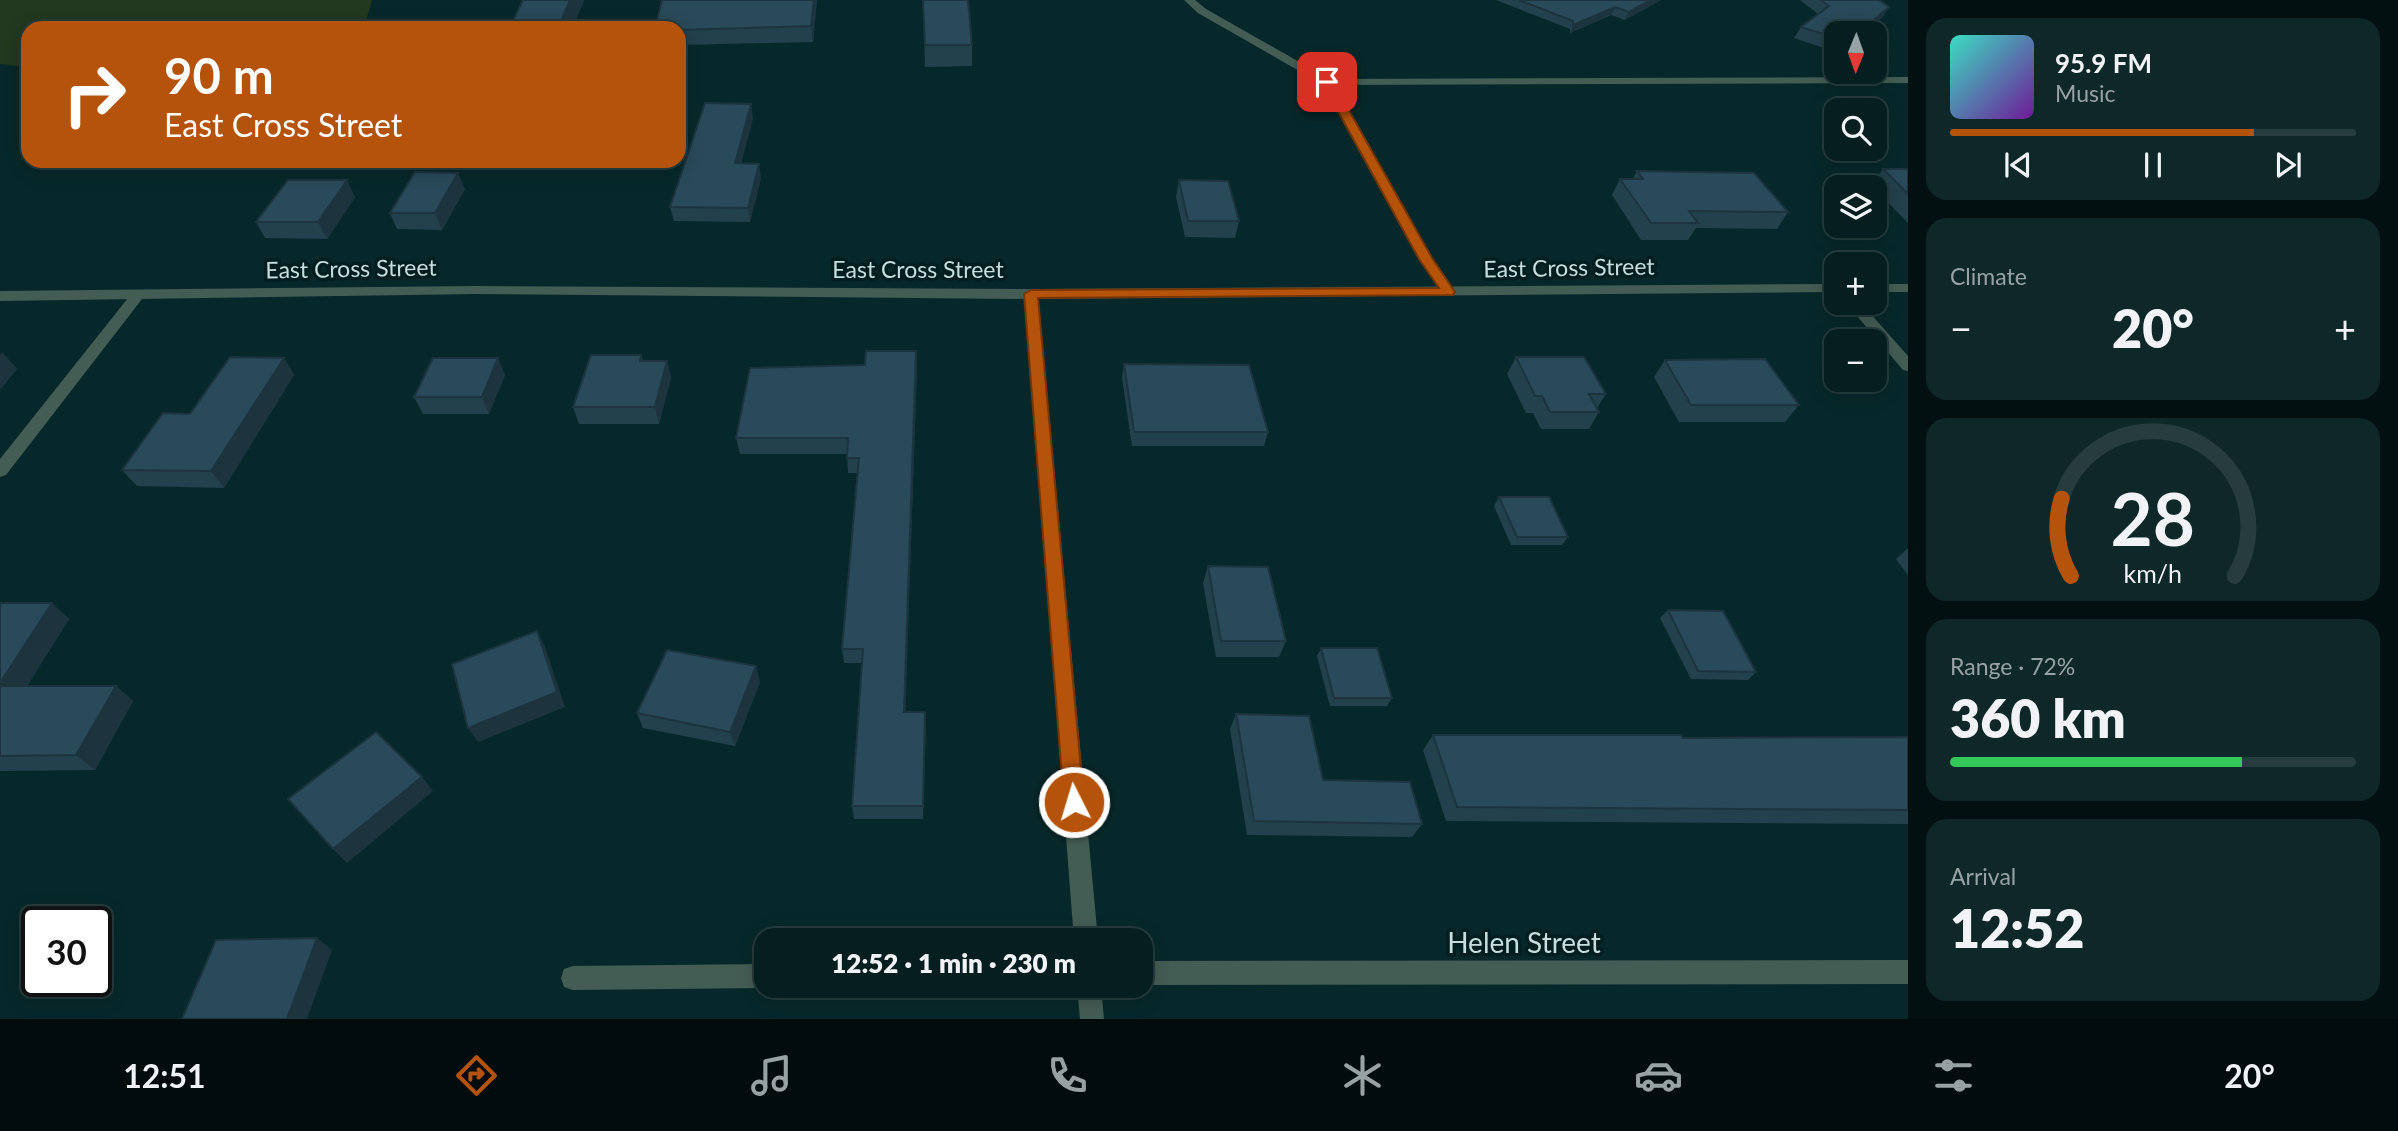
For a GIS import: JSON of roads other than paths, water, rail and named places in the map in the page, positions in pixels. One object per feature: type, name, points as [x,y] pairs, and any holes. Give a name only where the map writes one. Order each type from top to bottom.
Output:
[{"type":"street","points":[[1189,0],[1202,11],[1327,82],[1908,80]]},
{"type":"street","points":[[1327,82],[1426,259],[1448,292]]},
{"type":"street","name":"East Cross Street","points":[[0,296],[476,290],[1031,294],[1824,288]]},
{"type":"street","points":[[1887,288],[1908,288]]},
{"type":"street","points":[[1031,294],[1085,928]]},
{"type":"street","points":[[0,471],[137,296]]},
{"type":"street","points":[[1863,315],[1908,366]]},
{"type":"street","name":"Helen Street","points":[[1153,974],[1908,972]]},
{"type":"street","points":[[573,978],[754,976]]},
{"type":"street","points":[[1091,998],[1092,1019]]}]
